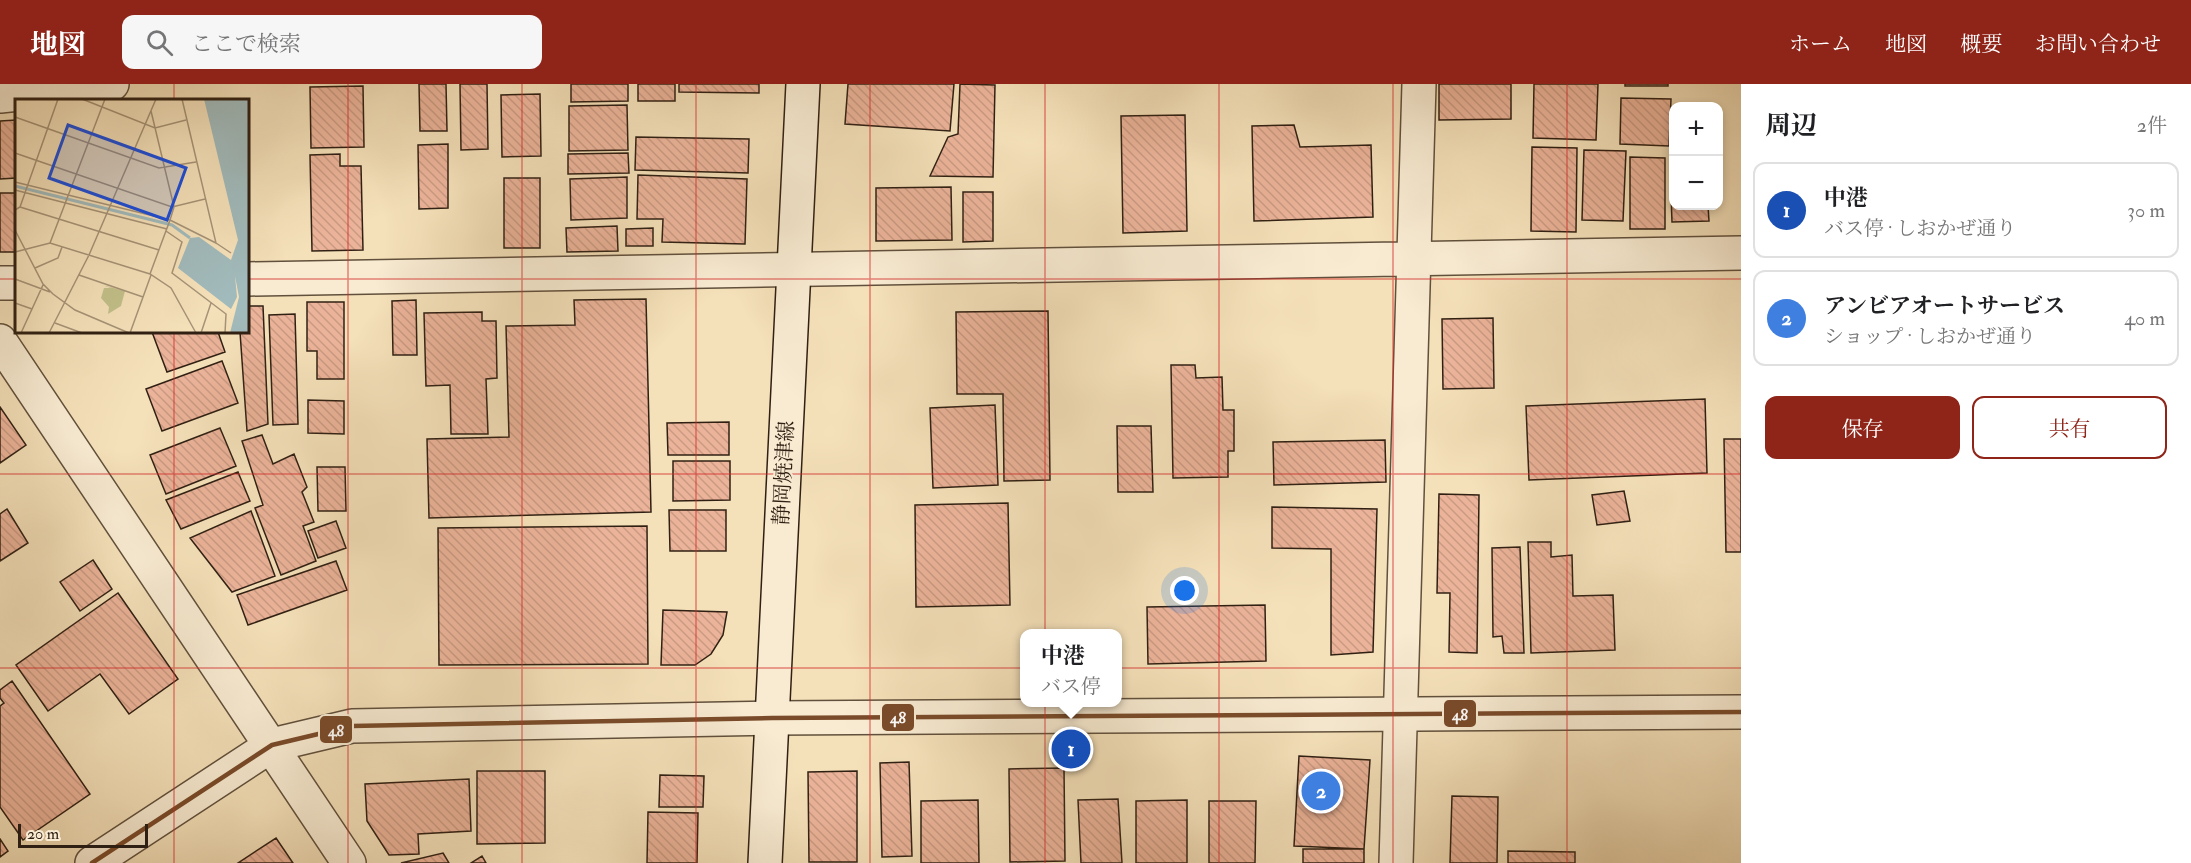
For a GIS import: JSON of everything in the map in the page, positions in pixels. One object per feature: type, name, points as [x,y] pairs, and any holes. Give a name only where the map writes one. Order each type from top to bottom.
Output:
[{"type":"street","points":[[0,96],[112,84]]},
{"type":"street","name":"静岡焼津線","points":[[765,863],[803,84]]},
{"type":"street","points":[[1396,863],[1419,84]]},
{"type":"street","points":[[249,279],[1741,253]]},
{"type":"street","points":[[0,341],[349,863]]},
{"type":"street","points":[[92,863],[272,745],[352,726],[772,718],[1741,712]]},
{"type":"building","points":[[419,84],[446,84],[447,131],[420,131]]},
{"type":"building","points":[[460,84],[487,84],[488,149],[461,150]]},
{"type":"building","points":[[571,84],[628,84],[628,101],[571,102]]},
{"type":"building","points":[[638,84],[675,84],[675,101],[638,101]]},
{"type":"building","points":[[679,84],[759,84],[759,93],[679,92]]},
{"type":"building","points":[[848,84],[954,84],[950,131],[845,124]]},
{"type":"building","points":[[960,84],[995,85],[993,177],[930,176],[948,137],[958,134]]},
{"type":"building","points":[[1439,84],[1511,84],[1511,119],[1439,120]]},
{"type":"building","points":[[1534,84],[1598,84],[1596,140],[1533,138]]},
{"type":"building","points":[[1625,84],[1668,84],[1668,86],[1625,86]]},
{"type":"building","points":[[363,86],[364,147],[311,148],[310,87]]},
{"type":"building","points":[[540,94],[541,156],[502,157],[501,95]]},
{"type":"building","points":[[1621,98],[1671,99],[1669,102],[1669,146],[1620,144]]},
{"type":"building","points":[[627,105],[628,150],[569,151],[569,106]]},
{"type":"building","points":[[1185,115],[1187,231],[1123,233],[1121,116]]},
{"type":"building","points":[[15,120],[15,178],[0,179],[0,121]]},
{"type":"building","points":[[1294,125],[1300,147],[1371,145],[1373,217],[1254,221],[1252,126]]},
{"type":"building","points":[[636,137],[749,139],[748,173],[635,170]]},
{"type":"building","points":[[448,144],[448,208],[419,209],[418,145]]},
{"type":"building","points":[[1532,147],[1577,148],[1576,232],[1531,231]]},
{"type":"building","points":[[1584,150],[1626,151],[1623,221],[1582,220]]},
{"type":"building","points":[[628,153],[629,173],[568,174],[568,154]]},
{"type":"building","points":[[340,154],[340,166],[361,166],[363,250],[312,251],[310,155]]},
{"type":"building","points":[[1630,157],[1665,158],[1665,229],[1630,229]]},
{"type":"building","points":[[638,175],[747,179],[745,244],[662,242],[663,219],[637,219]]},
{"type":"building","points":[[627,177],[627,218],[571,220],[570,179]]},
{"type":"building","points":[[504,178],[540,178],[540,248],[504,248]]},
{"type":"building","points":[[951,187],[952,240],[876,241],[876,188]]},
{"type":"building","points":[[963,192],[993,192],[993,241],[963,242]]},
{"type":"building","points":[[0,193],[15,193],[15,252],[0,252]]},
{"type":"building","points":[[1672,210],[1708,210],[1709,221],[1672,222]]},
{"type":"building","points":[[617,226],[618,251],[567,252],[566,228]]},
{"type":"building","points":[[653,228],[653,246],[626,246],[626,229]]},
{"type":"building","points":[[646,299],[651,512],[429,518],[427,439],[509,437],[506,326],[575,325],[574,300]]},
{"type":"building","points":[[416,300],[417,355],[393,355],[392,301]]},
{"type":"building","points":[[307,302],[344,302],[344,379],[317,379],[317,351],[307,351]]},
{"type":"building","points":[[249,306],[263,306],[268,424],[247,431],[240,333],[249,333]]},
{"type":"building","points":[[1048,311],[1050,480],[1004,481],[1003,394],[957,394],[956,312]]},
{"type":"building","points":[[482,312],[482,321],[496,321],[497,378],[486,379],[488,434],[451,434],[450,385],[426,386],[424,313]]},
{"type":"building","points":[[295,314],[298,424],[273,425],[269,315]]},
{"type":"building","points":[[1493,318],[1494,388],[1443,389],[1442,319]]},
{"type":"building","points":[[152,333],[218,333],[225,352],[167,372]]},
{"type":"building","points":[[222,361],[238,403],[162,431],[146,389]]},
{"type":"building","points":[[1171,365],[1195,365],[1196,378],[1222,377],[1223,410],[1234,410],[1234,451],[1228,451],[1228,477],[1173,478]]},
{"type":"building","points":[[1705,399],[1707,473],[1529,480],[1526,406]]},
{"type":"building","points":[[308,400],[344,401],[344,434],[308,433]]},
{"type":"building","points":[[995,405],[998,485],[933,488],[930,408]]},
{"type":"building","points":[[0,407],[26,445],[0,463]]},
{"type":"building","points":[[729,422],[729,455],[668,455],[667,423]]},
{"type":"building","points":[[1117,426],[1151,426],[1153,492],[1118,492]]},
{"type":"building","points":[[220,428],[236,466],[166,494],[150,455]]},
{"type":"building","points":[[262,435],[273,464],[294,454],[307,487],[302,492],[314,522],[303,526],[316,561],[281,575],[255,508],[263,505],[242,441]]},
{"type":"building","points":[[1724,439],[1741,439],[1741,552],[1726,552]]},
{"type":"building","points":[[1385,440],[1386,482],[1274,485],[1273,442]]},
{"type":"building","points":[[673,461],[730,461],[730,500],[673,501]]},
{"type":"building","points":[[317,467],[345,467],[346,511],[318,511]]},
{"type":"building","points":[[238,472],[250,501],[181,529],[166,500]]},
{"type":"building","points":[[1624,491],[1630,521],[1597,525],[1592,495]]},
{"type":"building","points":[[1439,494],[1479,495],[1477,653],[1449,652],[1450,593],[1437,593]]},
{"type":"building","points":[[1008,503],[1010,605],[916,607],[915,505]]},
{"type":"building","points":[[1272,507],[1377,509],[1373,652],[1331,655],[1331,549],[1272,548]]},
{"type":"building","points":[[7,509],[28,543],[0,561],[0,514]]},
{"type":"building","points":[[669,510],[726,510],[726,551],[670,551]]},
{"type":"building","points":[[251,511],[275,576],[232,592],[190,538]]},
{"type":"building","points":[[336,521],[346,548],[318,558],[308,531]]},
{"type":"building","points":[[647,526],[648,664],[439,665],[438,528]]},
{"type":"building","points":[[1528,542],[1551,542],[1551,557],[1572,555],[1573,596],[1613,595],[1615,650],[1531,653]]},
{"type":"building","points":[[1520,547],[1524,653],[1504,653],[1502,636],[1493,637],[1492,548]]},
{"type":"building","points":[[93,560],[112,589],[80,611],[60,582]]},
{"type":"building","points":[[336,561],[347,590],[248,625],[237,595]]},
{"type":"building","points":[[118,593],[178,679],[129,714],[100,674],[48,711],[16,665]]},
{"type":"building","points":[[1265,605],[1266,661],[1148,664],[1147,607]]},
{"type":"building","points":[[663,610],[727,612],[723,635],[711,654],[695,665],[661,665]]},
{"type":"building","points":[[12,681],[90,794],[23,840],[0,807],[0,706],[4,703],[0,698],[0,690]]},
{"type":"building","points":[[1299,756],[1370,760],[1364,849],[1294,846]]},
{"type":"building","points":[[909,762],[912,856],[882,857],[880,763]]},
{"type":"building","points":[[1064,768],[1065,861],[1010,862],[1009,769]]},
{"type":"building","points":[[477,771],[545,771],[545,843],[477,844]]},
{"type":"building","points":[[857,771],[857,862],[809,862],[808,772]]},
{"type":"building","points":[[660,775],[704,776],[703,807],[659,807]]},
{"type":"building","points":[[469,779],[471,831],[418,834],[419,854],[389,855],[367,821],[365,784]]},
{"type":"building","points":[[1452,796],[1498,797],[1497,863],[1450,863]]},
{"type":"building","points":[[1118,799],[1122,863],[1081,863],[1078,800]]},
{"type":"building","points":[[978,800],[979,863],[921,863],[921,801]]},
{"type":"building","points":[[1187,800],[1187,863],[1136,863],[1136,801]]},
{"type":"building","points":[[1209,801],[1256,801],[1255,863],[1209,863]]},
{"type":"building","points":[[648,812],[698,813],[697,863],[647,863]]},
{"type":"building","points":[[276,838],[293,863],[238,863]]},
{"type":"building","points":[[0,839],[8,851],[0,857]]},
{"type":"building","points":[[1303,849],[1364,849],[1364,863],[1303,863]]},
{"type":"building","points":[[1508,851],[1575,852],[1575,863],[1508,863]]},
{"type":"building","points":[[443,853],[449,863],[401,863]]},
{"type":"building","points":[[482,856],[486,863],[471,863]]},
{"type":"transit line","name":"48","points":[[92,863],[272,745],[352,726],[772,718],[1741,712]]},
{"type":"place","name":"中港","points":[[1071,749]]},
{"type":"place","name":"アンビアオートサービス","points":[[1321,791]]}]
